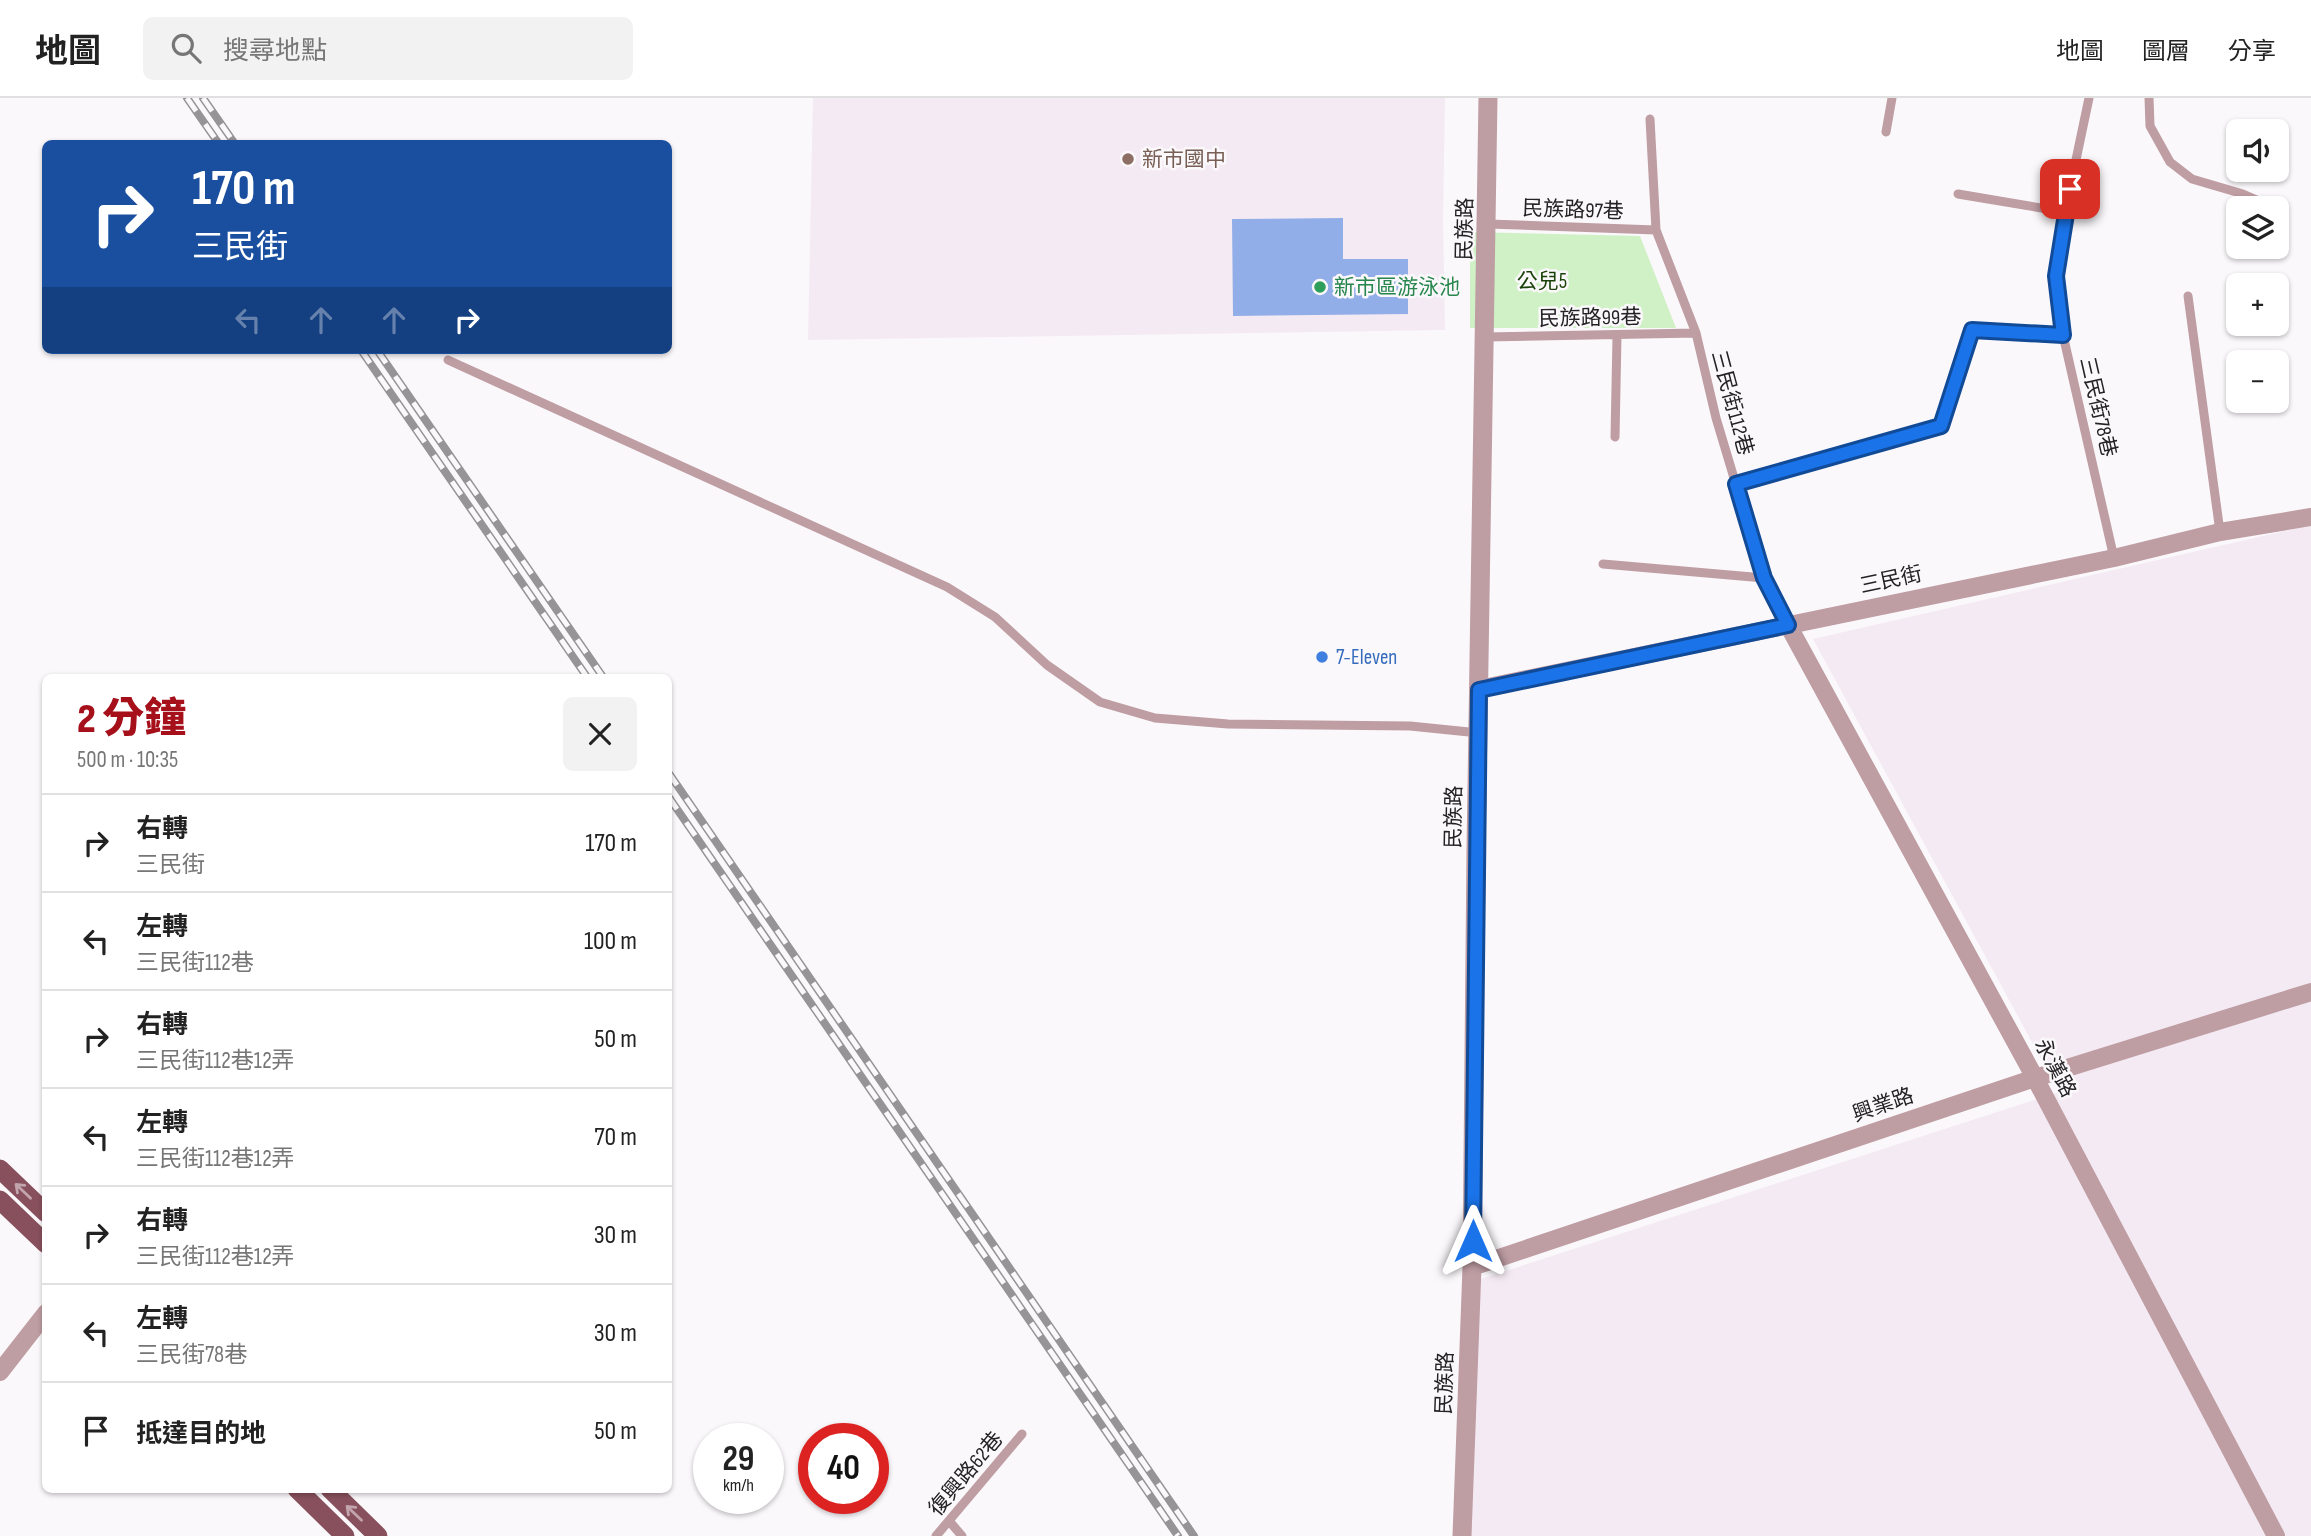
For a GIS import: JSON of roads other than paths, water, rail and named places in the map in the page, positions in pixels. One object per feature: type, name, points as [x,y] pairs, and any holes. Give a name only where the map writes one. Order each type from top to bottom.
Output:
[{"type":"main road","points":[[0,1169],[42,1209]]},
{"type":"main road","points":[[0,1200],[42,1240]]},
{"type":"main road","points":[[301,1493],[345,1536]]},
{"type":"main road","points":[[334,1493],[379,1536]]},
{"type":"street","name":"民族路","points":[[1462,1536],[1472,1267],[1488,98]]},
{"type":"street","name":"三民街","points":[[1479,690],[2114,558],[2220,533],[2311,517]]},
{"type":"street","name":"永漢路","points":[[1788,625],[2035,1078],[2276,1536]]},
{"type":"street","name":"興業路","points":[[1472,1267],[2035,1078],[2311,992]]},
{"type":"street","points":[[0,1372],[42,1318]]},
{"type":"lane","points":[[1886,132],[1892,98]]},
{"type":"lane","name":"三民街78巷","points":[[2089,98],[2065,212],[2056,276],[2063,335],[2114,558]]},
{"type":"lane","points":[[2149,98],[2150,126],[2170,162],[2192,179],[2247,196]]},
{"type":"lane","name":"三民街112巷","points":[[1650,119],[1657,230],[1696,333],[1716,418],[1764,578],[1788,625]]},
{"type":"lane","points":[[1958,194],[2065,212]]},
{"type":"lane","name":"民族路97巷","points":[[1488,224],[1657,230]]},
{"type":"lane","points":[[2188,296],[2220,533]]},
{"type":"lane","points":[[1736,484],[1941,426],[1972,330],[2063,335]]},
{"type":"lane","name":"民族路99巷","points":[[1485,337],[1696,333]]},
{"type":"lane","points":[[1615,437],[1617,336]]},
{"type":"lane","points":[[448,360],[947,587],[995,617],[1047,665],[1100,702],[1155,718],[1228,724],[1410,726],[1479,733]]},
{"type":"lane","points":[[1603,564],[1764,578]]},
{"type":"lane","name":"復興路62巷","points":[[936,1536],[1022,1434]]},
{"type":"lane","points":[[950,1522],[962,1536]]},
{"type":"water","name":"新市區游泳池","points":[[1343,218],[1343,259],[1408,259],[1408,314],[1233,316],[1232,219]]},
{"type":"railway","points":[[187,98],[216,140]]},
{"type":"railway","points":[[203,98],[232,140]]},
{"type":"railway","points":[[364,354],[585,674]]},
{"type":"railway","points":[[380,354],[601,674]]},
{"type":"railway","points":[[672,778],[1194,1536]]},
{"type":"railway","points":[[672,802],[1178,1536]]},
{"type":"place","name":"新市國中","points":[[1128,159]]},
{"type":"place","name":"新市區游泳池","points":[[1320,287]]},
{"type":"place","name":"7-Eleven","points":[[1322,657]]},
{"type":"park label","name":"公兒5","points":[[1542,281]]}]
